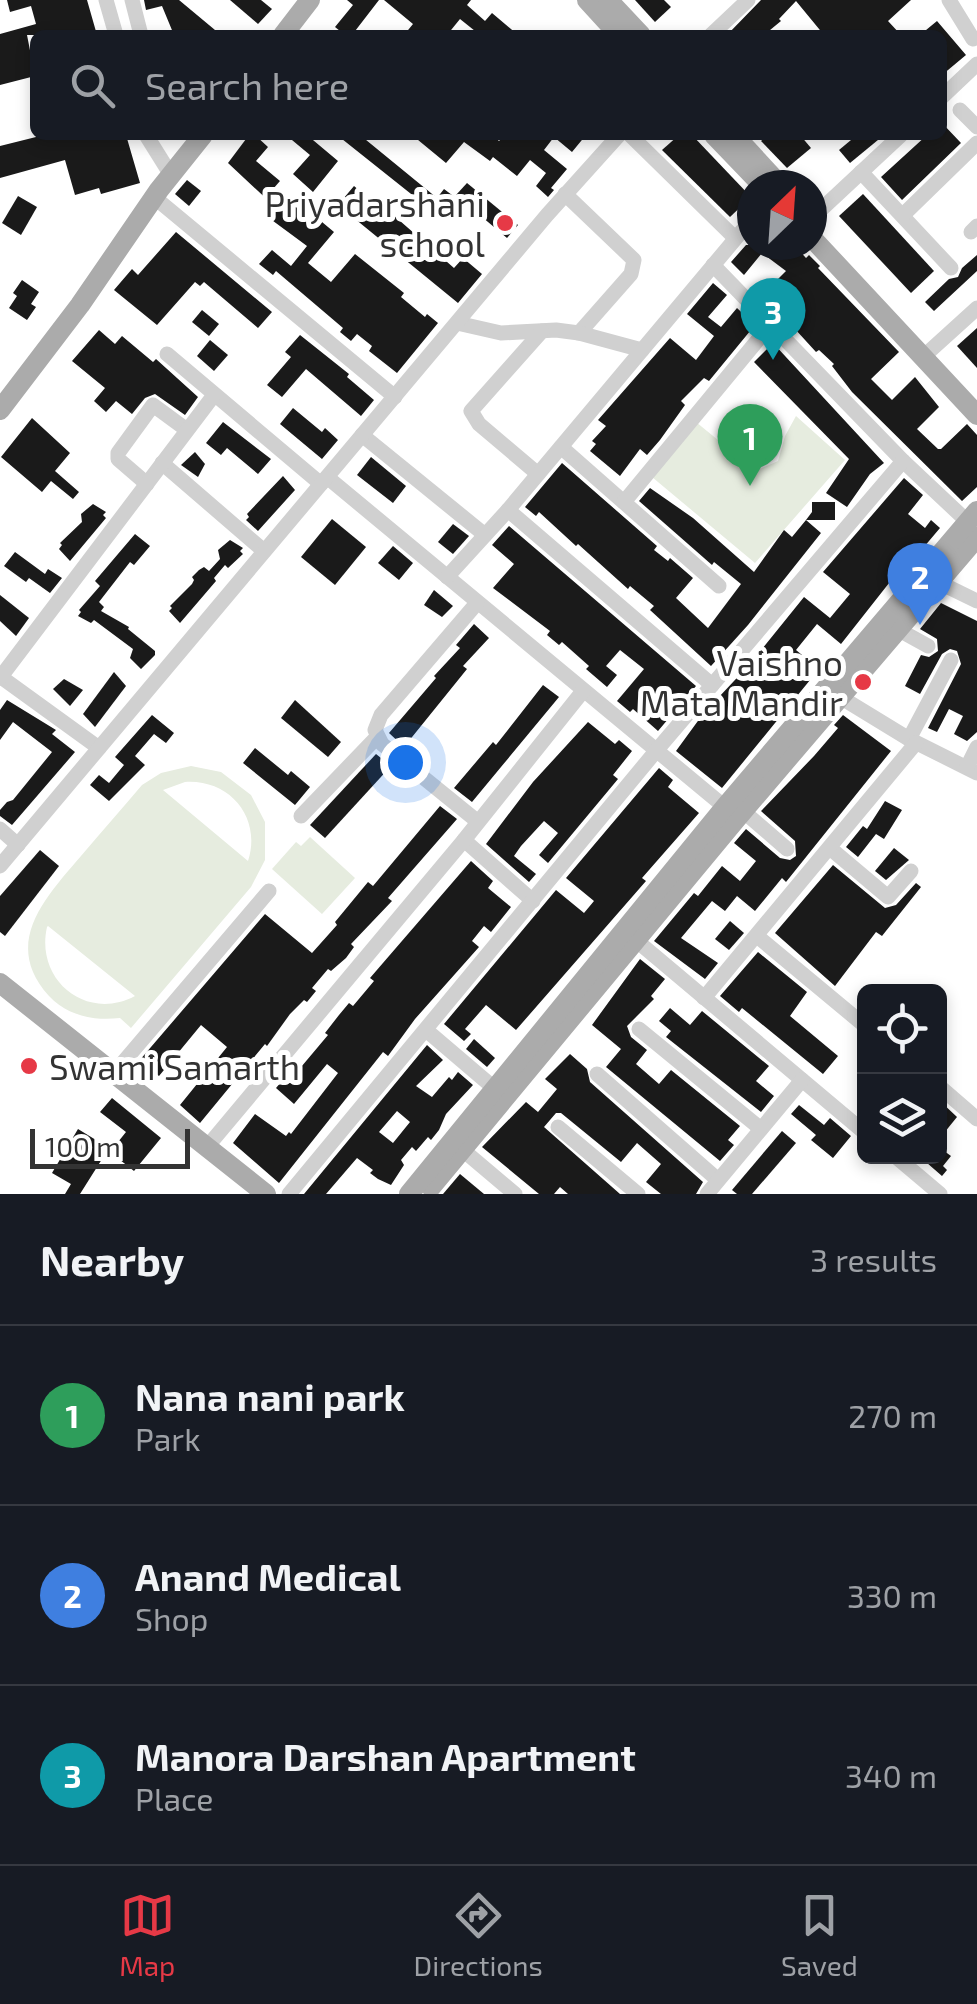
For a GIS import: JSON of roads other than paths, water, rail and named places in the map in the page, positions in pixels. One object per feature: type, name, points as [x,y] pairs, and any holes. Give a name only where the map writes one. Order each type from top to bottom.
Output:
[{"type":"main road","points":[[287,30],[310,0]]},
{"type":"main road","points":[[587,0],[617,14]]},
{"type":"main road","points":[[0,410],[199,140]]},
{"type":"main road","points":[[719,140],[748,170]]},
{"type":"main road","points":[[739,140],[766,170]]},
{"type":"main road","points":[[827,235],[977,415]]},
{"type":"main road","points":[[827,253],[928,353],[977,395]]},
{"type":"main road","points":[[833,693],[900,630],[940,583],[974,524]]},
{"type":"main road","points":[[409,1194],[457,1144],[974,524]]},
{"type":"main road","points":[[425,1194],[494,1088],[630,935]]},
{"type":"main road","points":[[0,983],[266,1194]]},
{"type":"street","points":[[106,0],[115,30]]},
{"type":"street","points":[[132,0],[140,30]]},
{"type":"street","points":[[716,30],[748,0]]},
{"type":"street","points":[[947,91],[977,63],[975,35],[949,0]]},
{"type":"street","points":[[960,110],[977,128]]},
{"type":"street","points":[[0,866],[614,140]]},
{"type":"street","points":[[447,577],[508,510],[735,238],[635,140]]},
{"type":"street","points":[[827,204],[896,140]]},
{"type":"street","points":[[160,142],[172,175]]},
{"type":"street","points":[[902,215],[977,143]]},
{"type":"street","points":[[861,172],[950,268]]},
{"type":"street","points":[[565,194],[634,260],[631,274],[578,332]]},
{"type":"street","points":[[154,197],[395,396]]},
{"type":"street","points":[[713,265],[902,461],[974,524]]},
{"type":"street","points":[[928,353],[977,308]]},
{"type":"street","points":[[456,323],[500,333],[578,332],[642,350]]},
{"type":"street","points":[[624,502],[770,324]]},
{"type":"street","points":[[538,474],[479,424],[470,411],[542,331]]},
{"type":"street","points":[[167,354],[447,577],[656,751],[787,849]]},
{"type":"street","points":[[99,748],[0,677],[214,395]]},
{"type":"street","points":[[147,484],[118,458],[118,453],[153,405],[187,430]]},
{"type":"street","points":[[362,435],[485,536]]},
{"type":"street","points":[[560,447],[719,586]]},
{"type":"street","points":[[289,1194],[902,461]]},
{"type":"street","points":[[162,463],[264,552]]},
{"type":"street","points":[[508,510],[712,685]]},
{"type":"street","points":[[940,583],[977,601]]},
{"type":"street","points":[[477,603],[381,715],[375,730],[377,737],[477,821]]},
{"type":"street","points":[[900,630],[928,646]]},
{"type":"street","points":[[704,998],[830,849],[913,741],[951,660]]},
{"type":"street","points":[[207,1147],[583,691]]},
{"type":"street","points":[[833,693],[913,741],[972,770],[977,747]]},
{"type":"street","points":[[302,816],[377,737]]},
{"type":"street","points":[[0,829],[18,845]]},
{"type":"street","points":[[464,840],[533,901]]},
{"type":"street","points":[[830,849],[888,897],[910,871]]},
{"type":"street","points":[[114,1073],[270,890]]},
{"type":"street","points":[[630,935],[857,1126]]},
{"type":"street","points":[[757,936],[857,1019]]},
{"type":"street","points":[[426,1030],[494,1088]]},
{"type":"street","points":[[640,1030],[761,1128]]},
{"type":"street","points":[[597,1074],[718,1180]]},
{"type":"street","points":[[707,1194],[802,1080]]},
{"type":"street","points":[[947,1093],[977,1118]]},
{"type":"street","points":[[558,1127],[638,1194]]},
{"type":"street","points":[[457,1144],[513,1193]]},
{"type":"street","points":[[904,1164],[940,1194]]},
{"type":"place","name":"Priyadarshani school","points":[[505,223]]},
{"type":"place","name":"Manora Darshan Apartment","points":[[773,360]]},
{"type":"place","name":"Nana nani park","points":[[750,486]]},
{"type":"place","name":"Anand Medical","points":[[920,625]]},
{"type":"place","name":"Vaishno Mata Mandir","points":[[863,682]]},
{"type":"place","name":"Swami Samarth","points":[[29,1066]]}]
